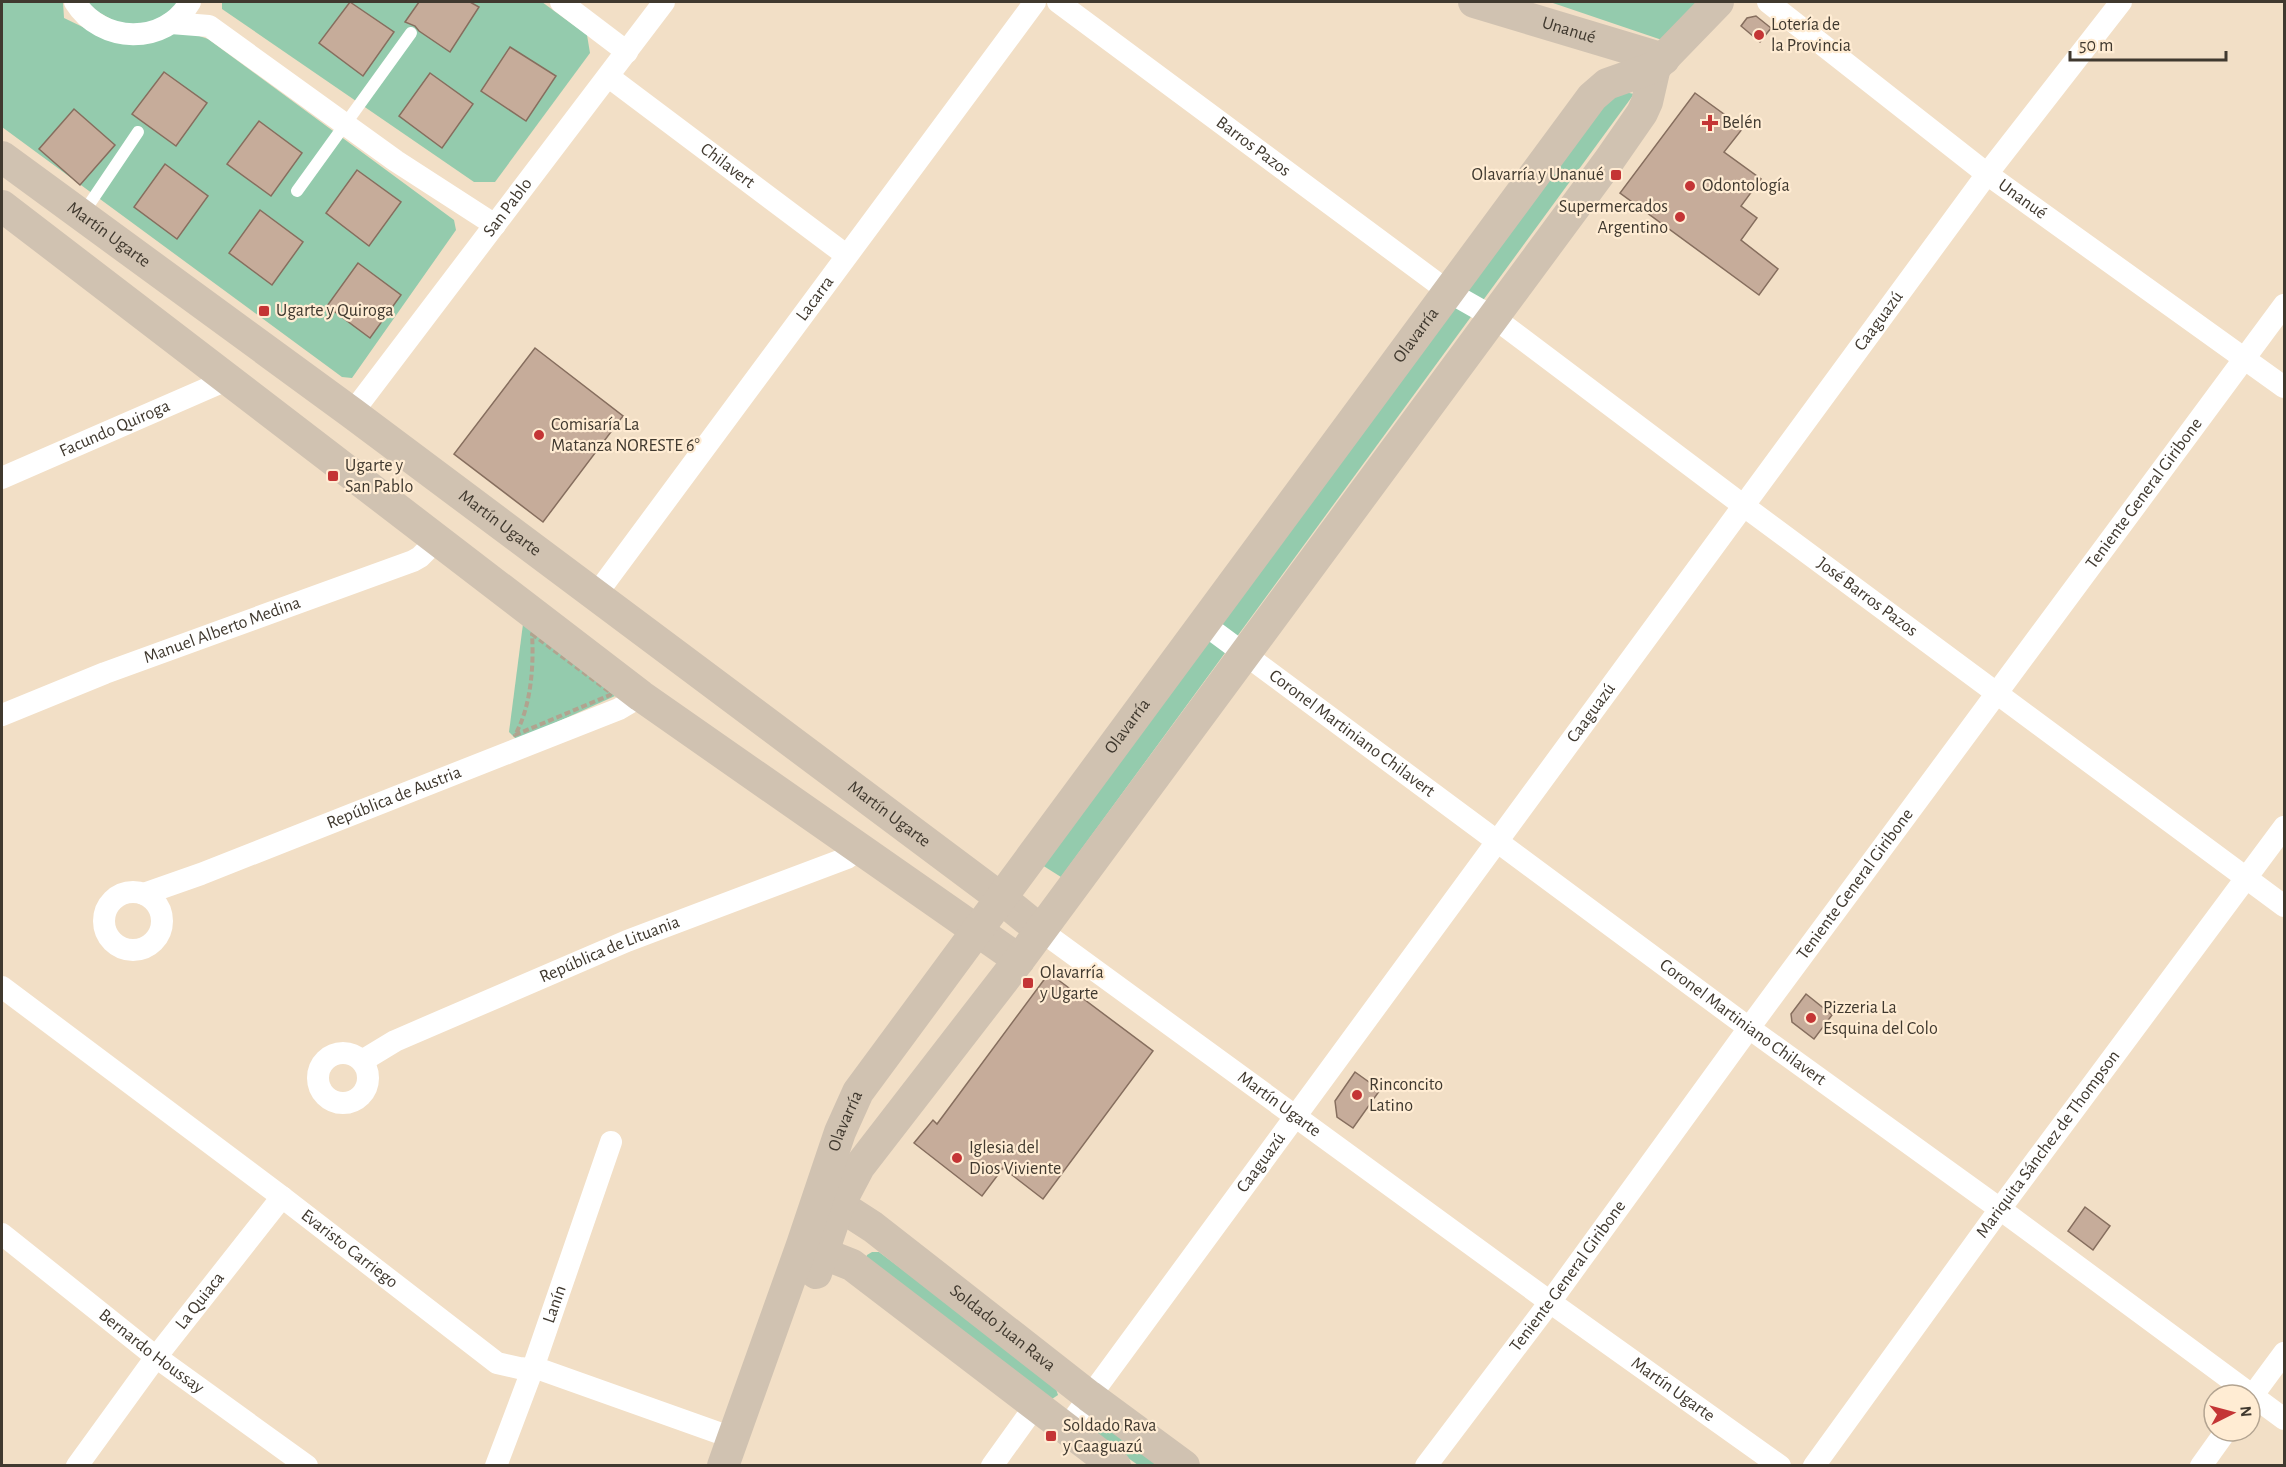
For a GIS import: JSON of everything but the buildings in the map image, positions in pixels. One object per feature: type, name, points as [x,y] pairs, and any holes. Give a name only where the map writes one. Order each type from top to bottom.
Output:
[{"type":"street","points":[[75,2],[96,24],[114,32],[134,35],[153,32],[171,23],[190,2]]},
{"type":"street","points":[[201,2],[209,26]]},
{"type":"street","points":[[561,2],[627,52]]},
{"type":"street","name":"San Pablo","points":[[352,413],[664,2]]},
{"type":"street","name":"Lacarra","points":[[595,596],[1035,2]]},
{"type":"street","name":"Barros Pazos","points":[[1058,2],[1449,292]]},
{"type":"street","name":"Unanué","points":[[1474,2],[1659,63]]},
{"type":"street","name":"Olavarría","points":[[734,1456],[813,1249],[830,1199],[846,1117],[858,1092],[1592,97],[1607,84],[1659,63],[1718,2]]},
{"type":"street","name":"Unanué","points":[[1768,2],[1988,174],[2284,387]]},
{"type":"street","name":"Caaguazú","points":[[1066,1429],[1988,174],[2121,2]]},
{"type":"street","points":[[171,23],[209,26],[396,161],[495,225]]},
{"type":"street","name":"Olavarría","points":[[830,1199],[859,1167],[1019,960],[1642,113],[1659,63]]},
{"type":"street","name":"Chilavert","points":[[609,77],[846,255]]},
{"type":"street","name":"Martín Ugarte","points":[[2,157],[352,413],[1002,899],[1040,930],[1550,1302],[1780,1466]]},
{"type":"street","points":[[2,206],[641,696],[1019,960]]},
{"type":"street","name":"José Barros Pazos","points":[[1449,292],[1493,317],[2284,906]]},
{"type":"street","name":"Teniente General Giribone","points":[[1426,1466],[1550,1302],[1749,1028],[2284,305]]},
{"type":"street","name":"Facundo Quiroga","points":[[2,477],[229,379]]},
{"type":"street","name":"Manuel Alberto Medina","points":[[2,716],[105,673],[413,561],[436,541]]},
{"type":"street","name":"Coronel Martiniano Chilavert","points":[[1204,624],[1749,1028],[2000,1209],[2232,1383]]},
{"type":"street","name":"República de Austria","points":[[144,894],[201,874],[619,709],[641,696]]},
{"type":"street","name":"Mariquita Sánchez de Thompson","points":[[1814,1466],[2000,1209],[2284,827]]},
{"type":"street","name":"República de Lituania","points":[[362,1061],[395,1041],[606,950],[847,858],[860,849]]},
{"type":"street","name":"Evaristo Carriego","points":[[2,987],[282,1197],[497,1363],[542,1370],[734,1456]]},
{"type":"street","name":"Lanín","points":[[496,1466],[533,1368],[611,1142]]},
{"type":"street","name":"La Quiaca","points":[[77,1466],[156,1357],[282,1197]]},
{"type":"street","name":"Soldado Juan Rava","points":[[830,1199],[873,1227],[1089,1396],[1184,1466]]},
{"type":"street","name":"Bernardo Houssay","points":[[2,1234],[156,1357],[307,1466]]},
{"type":"street","points":[[813,1249],[852,1265],[1115,1466]]},
{"type":"street","points":[[2262,1383],[2284,1353]]},
{"type":"street","name":"Coronel Martiniano Chilavert","points":[[2262,1404],[2284,1419]]},
{"type":"street","points":[[992,1466],[1035,1406]]},
{"type":"street","points":[[2201,1466],[2217,1443]]},
{"type":"lane","points":[[297,191],[411,33]]},
{"type":"lane","points":[[82,216],[138,132]]},
{"type":"path","points":[[532,634],[611,693],[515,735],[522,722],[528,695],[532,634]]},
{"type":"green space","points":[[2,2],[63,2],[64,18],[91,31],[176,28],[208,39],[454,220],[456,230],[352,378],[342,377],[2,127]]},
{"type":"green space","points":[[81,2],[182,2],[169,16],[128,29]]},
{"type":"green space","points":[[222,2],[542,2],[587,35],[590,53],[495,182],[474,182],[222,9]]},
{"type":"green space","points":[[1550,2],[1704,2],[1670,39],[1659,39]]},
{"type":"green space","points":[[1615,90],[1634,94],[1061,877],[1042,865]]},
{"type":"green space","points":[[523,624],[615,696],[517,740],[509,732]]},
{"type":"green space","points":[[879,1252],[1054,1383],[1058,1395],[1052,1399],[865,1261],[867,1255]]},
{"type":"green space","points":[[1095,1418],[1167,1465],[1138,1465],[1091,1432],[1090,1420]]},
{"type":"place","name":"Lotería de la Provincia","points":[[1759,35]]},
{"type":"place","name":"Belén","points":[[1710,123]]},
{"type":"place","name":"Olavarría y Unanué","points":[[1616,175]]},
{"type":"place","name":"Odontología","points":[[1690,186]]},
{"type":"place","name":"Supermercados Argentino","points":[[1680,217]]},
{"type":"place","name":"Ugarte y Quiroga","points":[[264,311]]},
{"type":"place","name":"Comisaría La Matanza NORESTE 6°","points":[[539,435]]},
{"type":"place","name":"Ugarte y San Pablo","points":[[333,476]]},
{"type":"place","name":"Olavarría y Ugarte","points":[[1028,983]]},
{"type":"place","name":"Pizzeria La Esquina del Colo","points":[[1811,1018]]},
{"type":"place","name":"Rinconcito Latino","points":[[1357,1095]]},
{"type":"place","name":"Iglesia del Dios Viviente","points":[[957,1158]]},
{"type":"place","name":"Soldado Rava y Caaguazú","points":[[1051,1436]]}]
